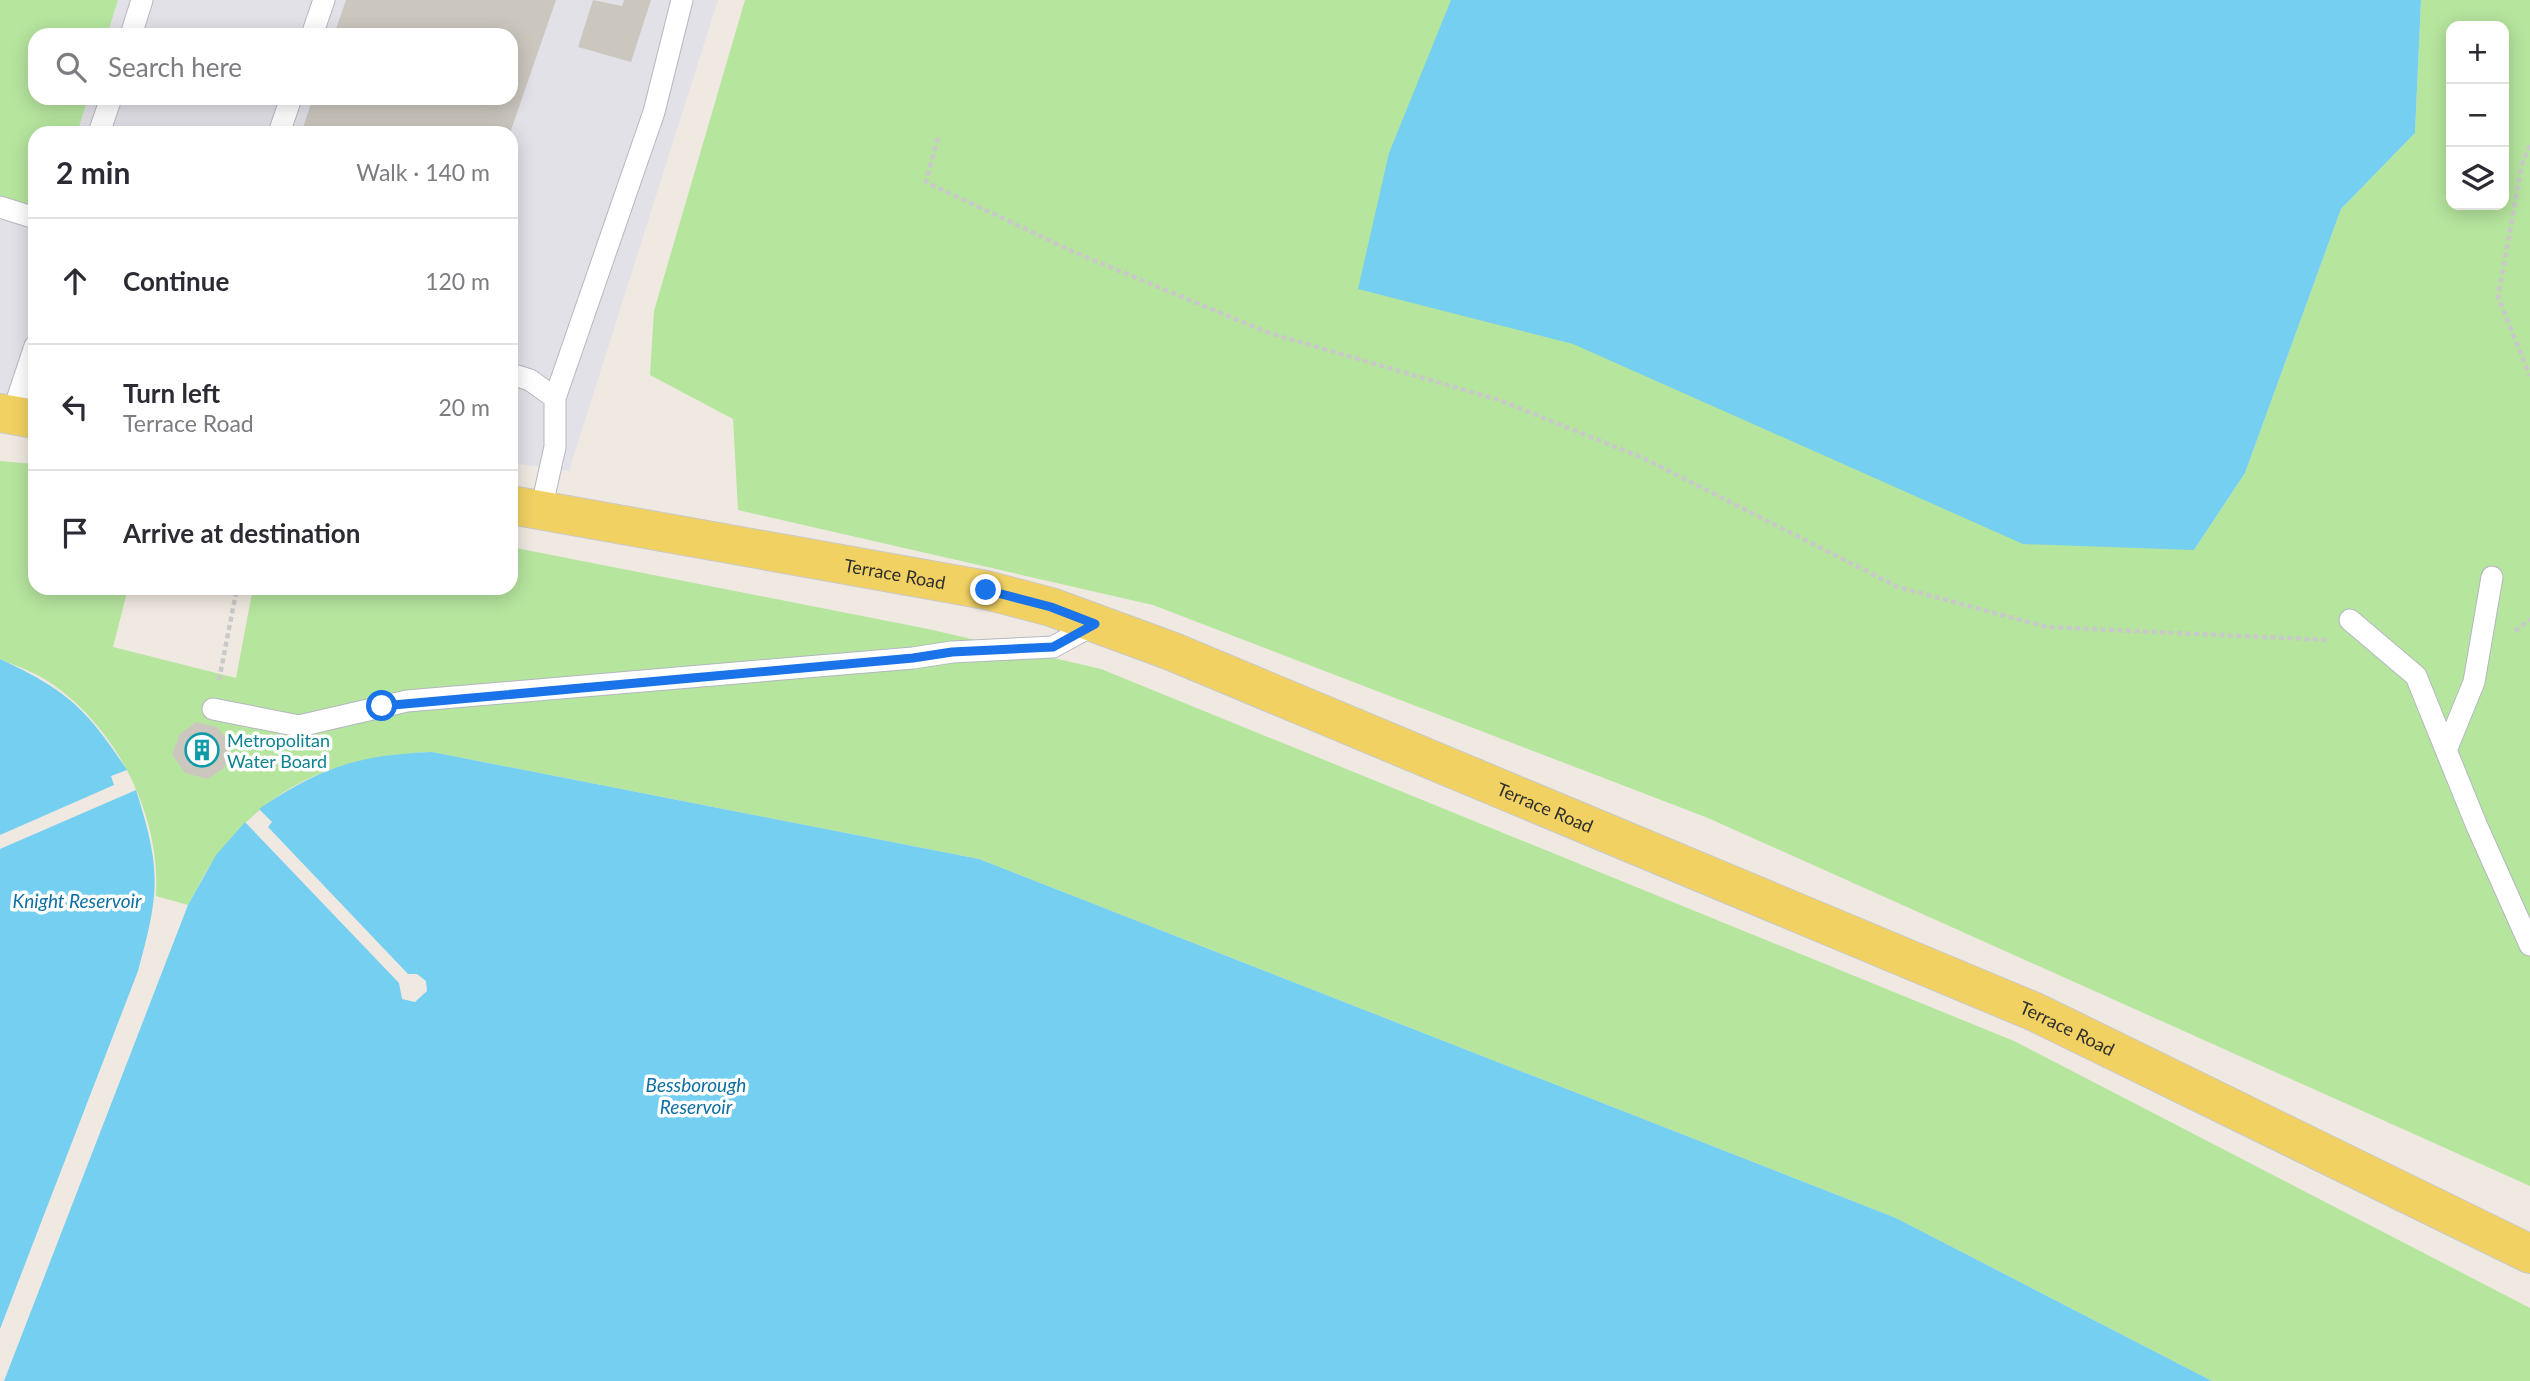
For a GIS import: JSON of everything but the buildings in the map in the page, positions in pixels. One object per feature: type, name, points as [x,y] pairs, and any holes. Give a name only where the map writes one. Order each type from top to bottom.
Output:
[{"type":"main road","name":"Terrace Road","points":[[526,507],[986,590],[1051,607],[1171,651],[2035,1012],[2530,1254]]},
{"type":"lane","points":[[133,28],[142,0]]},
{"type":"lane","points":[[314,28],[324,0]]},
{"type":"lane","points":[[526,507],[555,447],[555,398],[654,112],[682,0]]},
{"type":"lane","points":[[101,126],[109,105]]},
{"type":"lane","points":[[281,126],[288,105]]},
{"type":"lane","points":[[0,207],[28,216]]},
{"type":"lane","points":[[16,416],[28,371]]},
{"type":"lane","points":[[518,376],[530,380],[555,398]]},
{"type":"lane","points":[[2447,748],[2474,682],[2492,577]]},
{"type":"lane","points":[[2350,620],[2416,676],[2476,824],[2530,945]]},
{"type":"lane","points":[[213,709],[299,726],[407,701],[913,658],[952,652],[1053,647],[1095,624]]},
{"type":"path","points":[[938,138],[926,182],[1074,252],[1269,332],[1499,400],[1619,449],[1898,587],[2046,627],[2330,640],[2350,620]]},
{"type":"path","points":[[2530,145],[2522,165],[2498,297],[2530,376]]},
{"type":"path","points":[[221,667],[236,595]]},
{"type":"shaded area","points":[[0,0],[718,0],[569,471],[518,464],[518,126],[28,126],[28,397],[0,394]]},
{"type":"green space","points":[[0,0],[118,0],[109,28],[28,28],[28,105],[86,105],[79,126],[28,126],[28,215],[0,206]]},
{"type":"green space","points":[[745,0],[1640,0],[2194,550],[2245,473],[2341,209],[2415,133],[2421,0],[2530,0],[2530,1186],[1708,818],[1153,605],[738,510],[733,419],[650,375],[654,311]]},
{"type":"green space","points":[[0,461],[28,463],[28,595],[126,595],[113,647],[236,678],[252,595],[518,595],[518,548],[928,629],[1101,669],[2014,1041],[2530,1308],[2530,1381],[2212,1381],[1896,1218],[979,859],[432,752],[369,759],[313,777],[287,790],[263,807],[240,829],[214,860],[188,905],[156,896],[156,865],[151,835],[130,775],[114,748],[95,723],[73,701],[44,678],[0,659]]},
{"type":"water","points":[[1451,0],[2421,0],[2415,133],[2341,209],[2245,473],[2194,550],[2023,544],[1573,344],[1358,289],[1389,153]]},
{"type":"water","points":[[0,659],[42,681],[74,703],[100,731],[127,770],[111,776],[114,785],[0,835]]},
{"type":"water","name":"Bessborough Reservoir","points":[[432,752],[979,859],[1896,1218],[2212,1381],[4,1381],[188,905],[216,855],[245,822],[399,983],[402,999],[415,1002],[427,991],[426,981],[417,974],[408,974],[268,827],[272,822],[259,809],[321,773],[341,766],[382,756]]},
{"type":"water","name":"Knight Reservoir","points":[[136,790],[150,840],[155,880],[154,899],[138,971],[0,1329],[0,849]]},
{"type":"place","name":"Metropolitan Water Board","points":[[202,750]]},
{"type":"route","points":[[382,706],[407,701],[913,658],[952,652],[1053,647],[1095,624],[1051,607],[986,590]]}]
